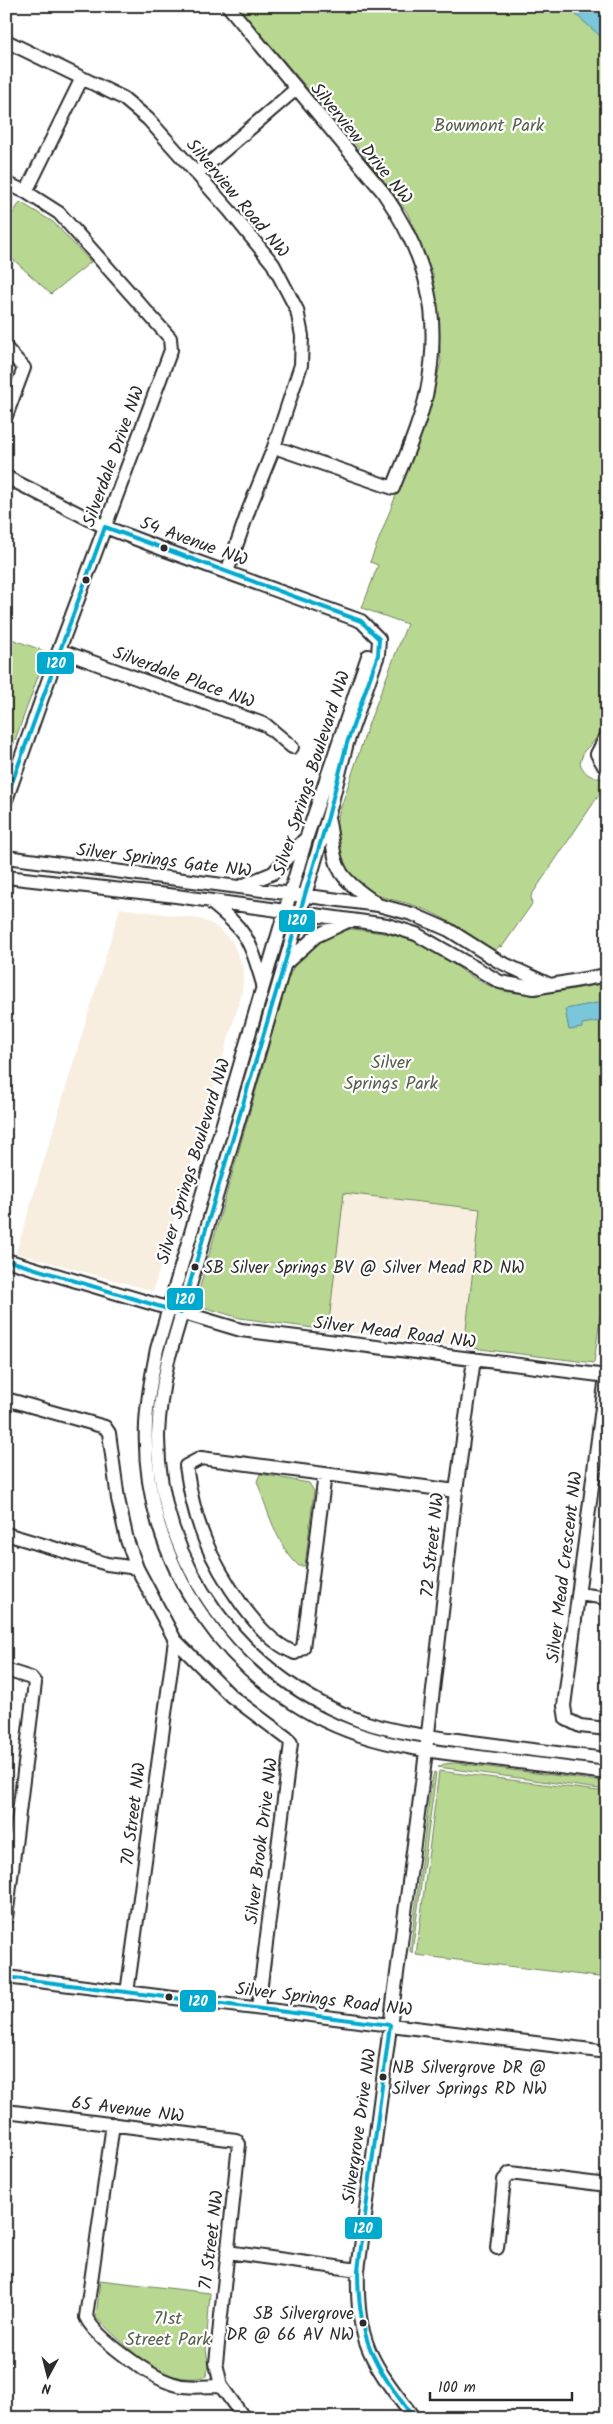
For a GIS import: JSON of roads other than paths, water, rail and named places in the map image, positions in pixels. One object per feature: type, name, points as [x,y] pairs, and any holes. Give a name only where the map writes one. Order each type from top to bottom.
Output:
[{"type":"street","name":"Silverview Drive NW","points":[[228,6],[383,192],[403,222],[425,274],[432,306],[431,365],[427,392],[393,488],[274,447]]},
{"type":"street","name":"Silverview Road NW","points":[[6,41],[123,98],[148,119],[230,210],[273,264],[297,310],[302,336],[301,365],[274,447],[249,509],[227,572]]},
{"type":"street","points":[[26,192],[82,78]]},
{"type":"street","points":[[195,173],[205,167],[296,89]]},
{"type":"street","name":"Silverdale Drive NW","points":[[6,183],[26,192],[59,213],[170,338],[171,350],[106,527],[58,650],[6,800]]},
{"type":"street","points":[[6,348],[24,368],[6,416]]},
{"type":"street","name":"54 Avenue NW","points":[[6,477],[106,527],[361,621],[371,630]]},
{"type":"street","name":"Silver Springs Boulevard NW","points":[[371,630],[379,639],[378,655],[346,744],[328,817],[285,964],[175,1311],[157,1349],[151,1382],[146,1442],[156,1514],[173,1564],[189,1595],[222,1642],[256,1675],[286,1699],[320,1718],[359,1735],[426,1750],[607,1773]]},
{"type":"street","name":"Silver Springs Boulevard NW","points":[[371,630],[370,649],[285,911],[175,1311],[159,1420],[159,1452],[169,1516],[182,1552],[201,1590],[219,1617],[270,1670],[300,1692],[332,1709],[366,1723],[428,1736],[607,1759]]},
{"type":"street","name":"Silverdale Place NW","points":[[58,650],[266,725],[292,747]]},
{"type":"street","points":[[607,735],[597,754],[604,766],[607,767]]},
{"type":"street","points":[[328,817],[332,850],[341,873],[350,886],[378,905]]},
{"type":"street","points":[[238,888],[273,873],[308,836]]},
{"type":"street","name":"Silver Springs Gate NW","points":[[6,857],[378,905],[412,914],[432,922],[449,930],[498,960],[548,984]]},
{"type":"street","name":"Silver Springs Gate NW","points":[[6,877],[387,925],[416,934],[500,982],[534,988],[548,984]]},
{"type":"street","points":[[208,901],[235,922],[248,939],[264,984]]},
{"type":"street","points":[[285,964],[316,936],[352,920]]},
{"type":"street","points":[[548,984],[607,975]]},
{"type":"street","name":"Silver Mead Road NW","points":[[6,1260],[241,1330],[606,1376]]},
{"type":"street","name":"72 Street NW","points":[[428,1736],[456,1491],[474,1359]]},
{"type":"street","name":"Silver Mead Crescent NW","points":[[606,1376],[564,1706],[566,1719],[580,1726],[607,1729]]},
{"type":"street","name":"Silver Brook Drive NW","points":[[6,1398],[105,1428],[109,1433],[118,1499],[127,1540],[137,1568],[174,1640],[231,1696],[291,1743],[258,2008]]},
{"type":"street","points":[[325,1474],[303,1648],[295,1653],[281,1647],[259,1626],[222,1578],[204,1541],[191,1498],[186,1466],[201,1458],[325,1474],[456,1491]]},
{"type":"street","points":[[6,1534],[107,1564],[137,1568]]},
{"type":"street","points":[[579,1594],[607,1598]]},
{"type":"street","name":"70 Street NW","points":[[127,1993],[174,1640]]},
{"type":"street","points":[[6,1670],[31,1678],[35,1683],[6,1918]]},
{"type":"street","name":"Silvergrove Drive NW","points":[[414,2418],[387,2384],[365,2343],[359,2319],[358,2270],[428,1736]]},
{"type":"street","name":"Silver Springs Road NW","points":[[6,1978],[607,2052]]},
{"type":"street","name":"65 Avenue NW","points":[[6,2111],[236,2140],[240,2148]]},
{"type":"street","points":[[113,2124],[86,2317],[90,2325],[126,2356],[163,2379],[171,2383],[192,2387],[221,2386]]},
{"type":"street","name":"71 Street NW","points":[[240,2148],[216,2346],[216,2363],[221,2386],[244,2418]]},
{"type":"street","points":[[497,2248],[504,2180],[510,2174],[607,2185]]},
{"type":"street","points":[[228,2252],[358,2270]]},
{"type":"water","points":[[566,6],[607,6],[607,42]]},
{"type":"water","points":[[607,1001],[607,1020],[582,1024],[582,1028],[569,1030],[565,1009]]},
{"type":"waterway","points":[[601,153],[607,155]]},
{"type":"place","name":"SB Silver Springs BV @ Silver Mead RD NW","points":[[195,1267]]},
{"type":"place","name":"NB Silvergrove DR @ Silver Springs RD NW","points":[[383,2077]]},
{"type":"place","name":"SB Silvergrove DR @ 66 AV NW","points":[[363,2323]]},
{"type":"park label","name":"Bowmont Park","points":[[489,125]]},
{"type":"park label","name":"Silver Springs Park","points":[[391,1072]]},
{"type":"park label","name":"71st Street Park","points":[[168,2328]]}]
